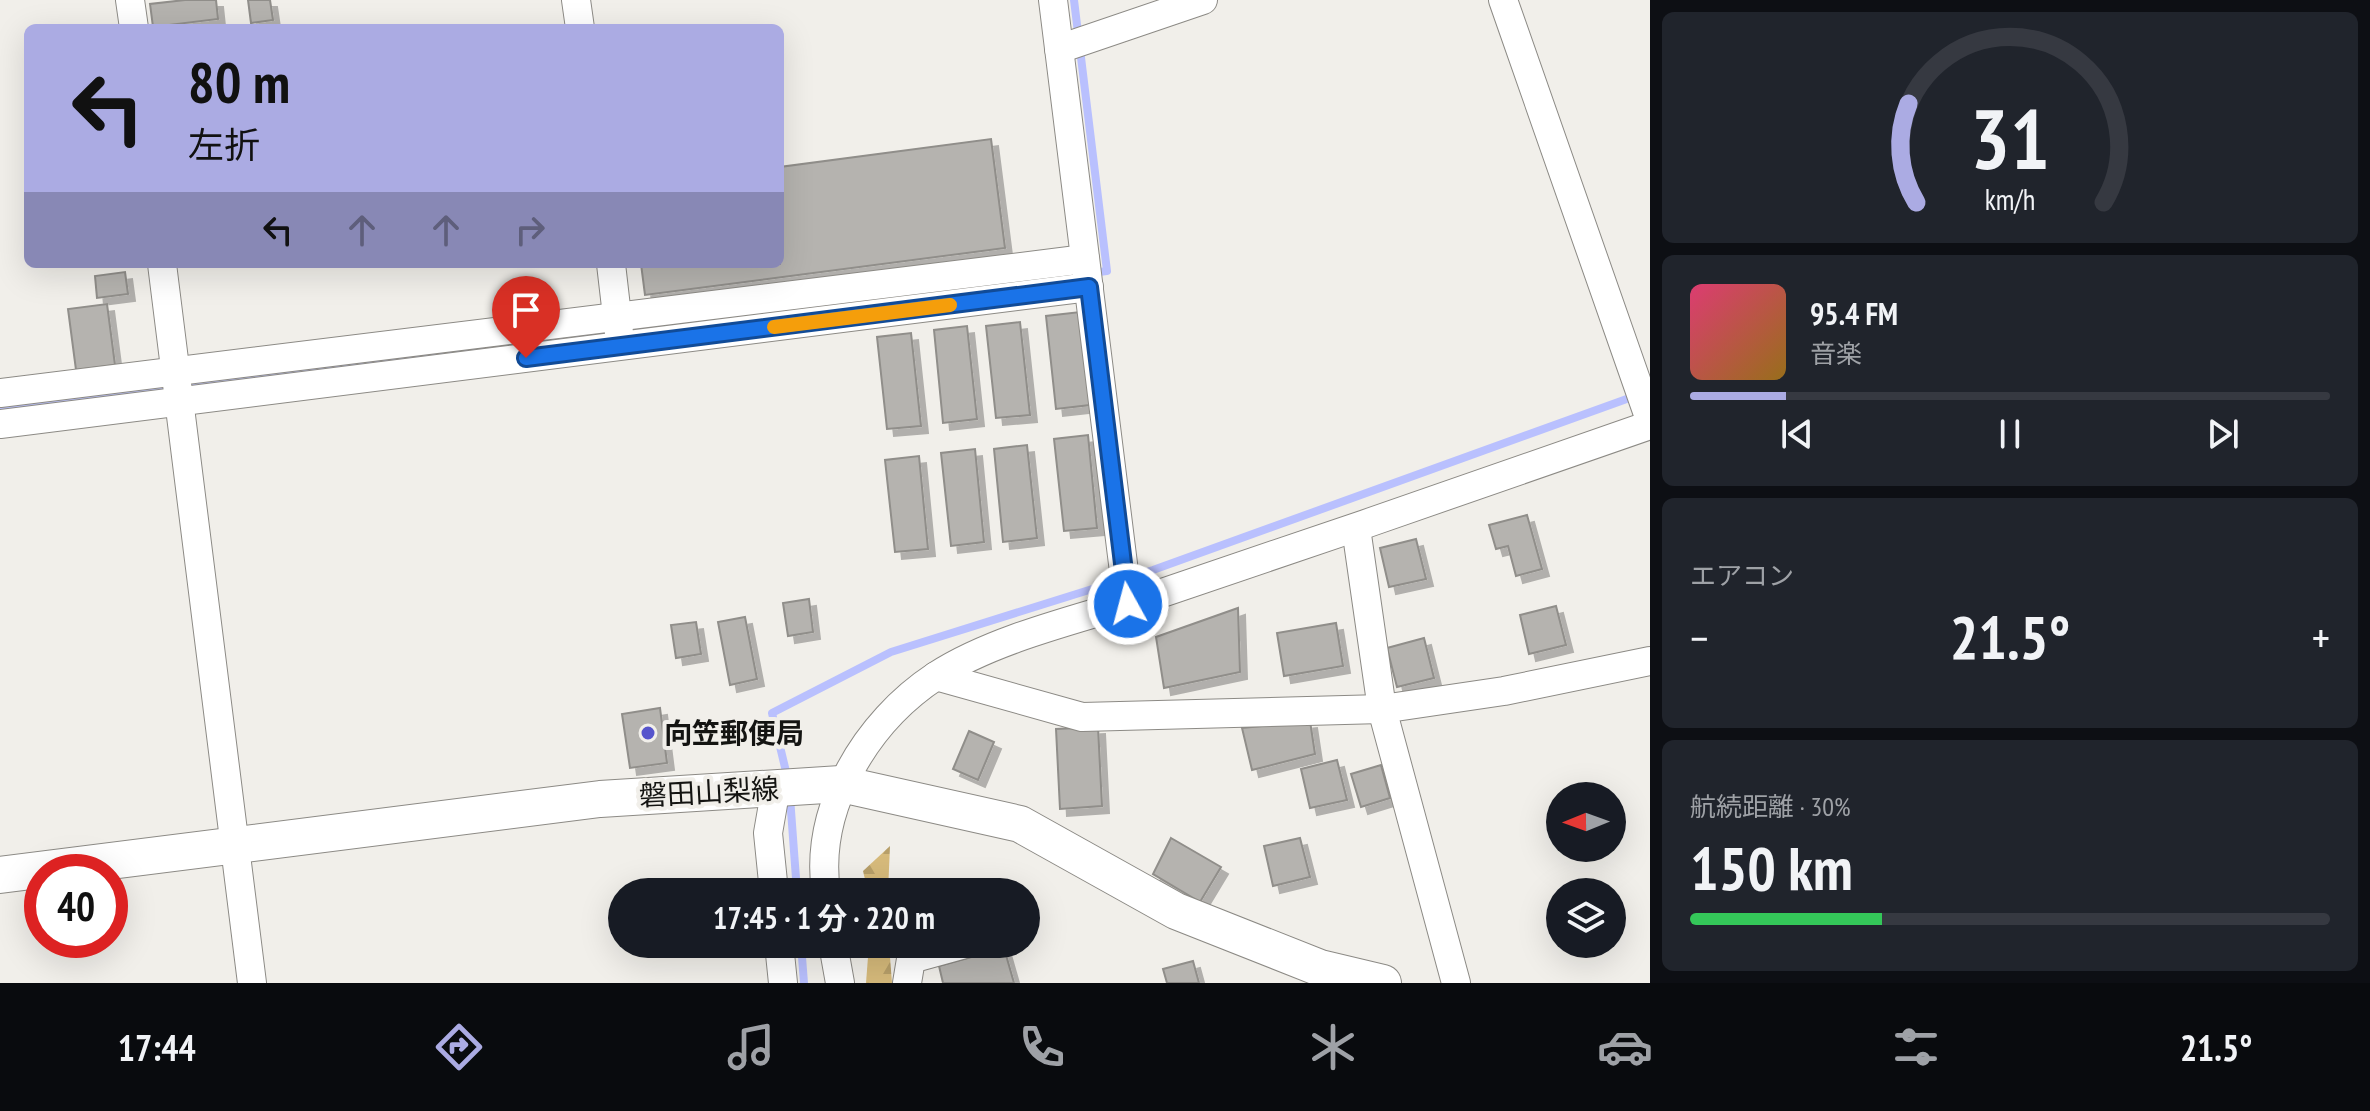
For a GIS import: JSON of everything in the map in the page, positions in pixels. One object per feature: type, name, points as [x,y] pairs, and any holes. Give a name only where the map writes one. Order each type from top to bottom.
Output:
[{"type":"main road","name":"磐田山梨線","points":[[0,875],[600,799],[841,784],[1020,824],[1176,911],[1320,968],[1383,983]]},
{"type":"street","points":[[130,0],[133,24]]},
{"type":"street","points":[[576,0],[579,24]]},
{"type":"street","points":[[1053,0],[1128,604]]},
{"type":"street","points":[[1059,49],[1203,0]]},
{"type":"street","points":[[826,878],[826,834],[841,784],[894,712],[936,676],[1012,641],[1356,528],[1650,423],[1503,0]]},
{"type":"street","points":[[162,268],[252,983]]},
{"type":"street","points":[[612,268],[620,346]]},
{"type":"street","points":[[0,393],[618,317],[1087,273]]},
{"type":"street","points":[[0,424],[620,346],[1087,273]]},
{"type":"street","points":[[1356,528],[1382,709],[1456,983]]},
{"type":"street","points":[[936,676],[1082,717],[1382,709],[1504,691],[1650,661]]},
{"type":"street","points":[[773,878],[768,833],[776,787]]},
{"type":"street","points":[[780,958],[783,983]]},
{"type":"street","points":[[836,958],[840,983]]},
{"type":"street","points":[[907,983],[911,959],[915,958]]},
{"type":"green space","points":[[890,846],[889,878],[865,878],[863,871]]},
{"type":"green space","points":[[868,958],[890,958],[892,983],[866,983]]},
{"type":"building","points":[[216,0],[218,19],[153,24],[150,4]]},
{"type":"building","points":[[248,0],[270,0],[273,20],[251,23]]},
{"type":"building","points":[[991,139],[1005,248],[645,295],[642,268],[784,268],[784,166]]},
{"type":"building","points":[[125,272],[128,294],[97,298],[95,276]]},
{"type":"building","points":[[107,304],[115,365],[76,370],[68,309]]},
{"type":"building","points":[[1080,312],[1090,405],[1056,409],[1046,316]]},
{"type":"building","points":[[1020,322],[1030,415],[996,418],[986,326]]},
{"type":"building","points":[[967,326],[977,419],[943,423],[934,330]]},
{"type":"building","points":[[911,333],[921,426],[887,429],[877,337]]},
{"type":"building","points":[[1088,435],[1097,528],[1064,531],[1054,439]]},
{"type":"building","points":[[1027,445],[1037,538],[1003,542],[994,449]]},
{"type":"building","points":[[975,449],[984,542],[951,546],[941,453]]},
{"type":"building","points":[[919,456],[928,549],[895,552],[885,460]]},
{"type":"building","points":[[1527,515],[1542,569],[1516,576],[1508,546],[1496,549],[1489,525]]},
{"type":"building","points":[[1416,539],[1426,579],[1389,587],[1380,548]]},
{"type":"building","points":[[809,599],[813,632],[788,636],[783,603]]},
{"type":"building","points":[[1556,606],[1566,645],[1529,654],[1520,615]]},
{"type":"building","points":[[1238,608],[1240,672],[1164,688],[1156,637]]},
{"type":"building","points":[[745,617],[757,679],[730,685],[718,622]]},
{"type":"building","points":[[696,622],[701,654],[676,658],[671,625]]},
{"type":"building","points":[[1336,623],[1343,666],[1284,676],[1277,633]]},
{"type":"building","points":[[1424,638],[1434,678],[1397,687],[1387,648]]},
{"type":"building","points":[[660,708],[667,763],[630,768],[622,714]]},
{"type":"building","points":[[1310,721],[1315,754],[1252,770],[1242,728]]},
{"type":"building","points":[[1098,727],[1102,806],[1060,809],[1056,729]]},
{"type":"building","points":[[969,731],[994,742],[978,780],[953,769]]},
{"type":"building","points":[[1337,760],[1347,800],[1310,808],[1301,769]]},
{"type":"building","points":[[1381,765],[1390,798],[1361,807],[1351,774]]},
{"type":"building","points":[[1171,838],[1221,867],[1200,902],[1153,874]]},
{"type":"building","points":[[1300,838],[1310,877],[1273,886],[1264,846]]},
{"type":"building","points":[[968,958],[1007,958],[1014,983],[943,983],[939,966]]},
{"type":"building","points":[[1193,961],[1199,983],[1167,983],[1163,969]]},
{"type":"waterway","points":[[0,409],[1107,271],[1074,0]]},
{"type":"waterway","points":[[788,780],[772,713],[891,652],[1153,570],[1635,396]]},
{"type":"waterway","points":[[790,797],[796,878]]},
{"type":"waterway","points":[[802,958],[804,983]]},
{"type":"slow traffic","points":[[774,327],[950,305]]},
{"type":"place","name":"向笠郵便局","points":[[648,733]]},
{"type":"route","points":[[526,358],[1089,287],[1128,604]]}]
